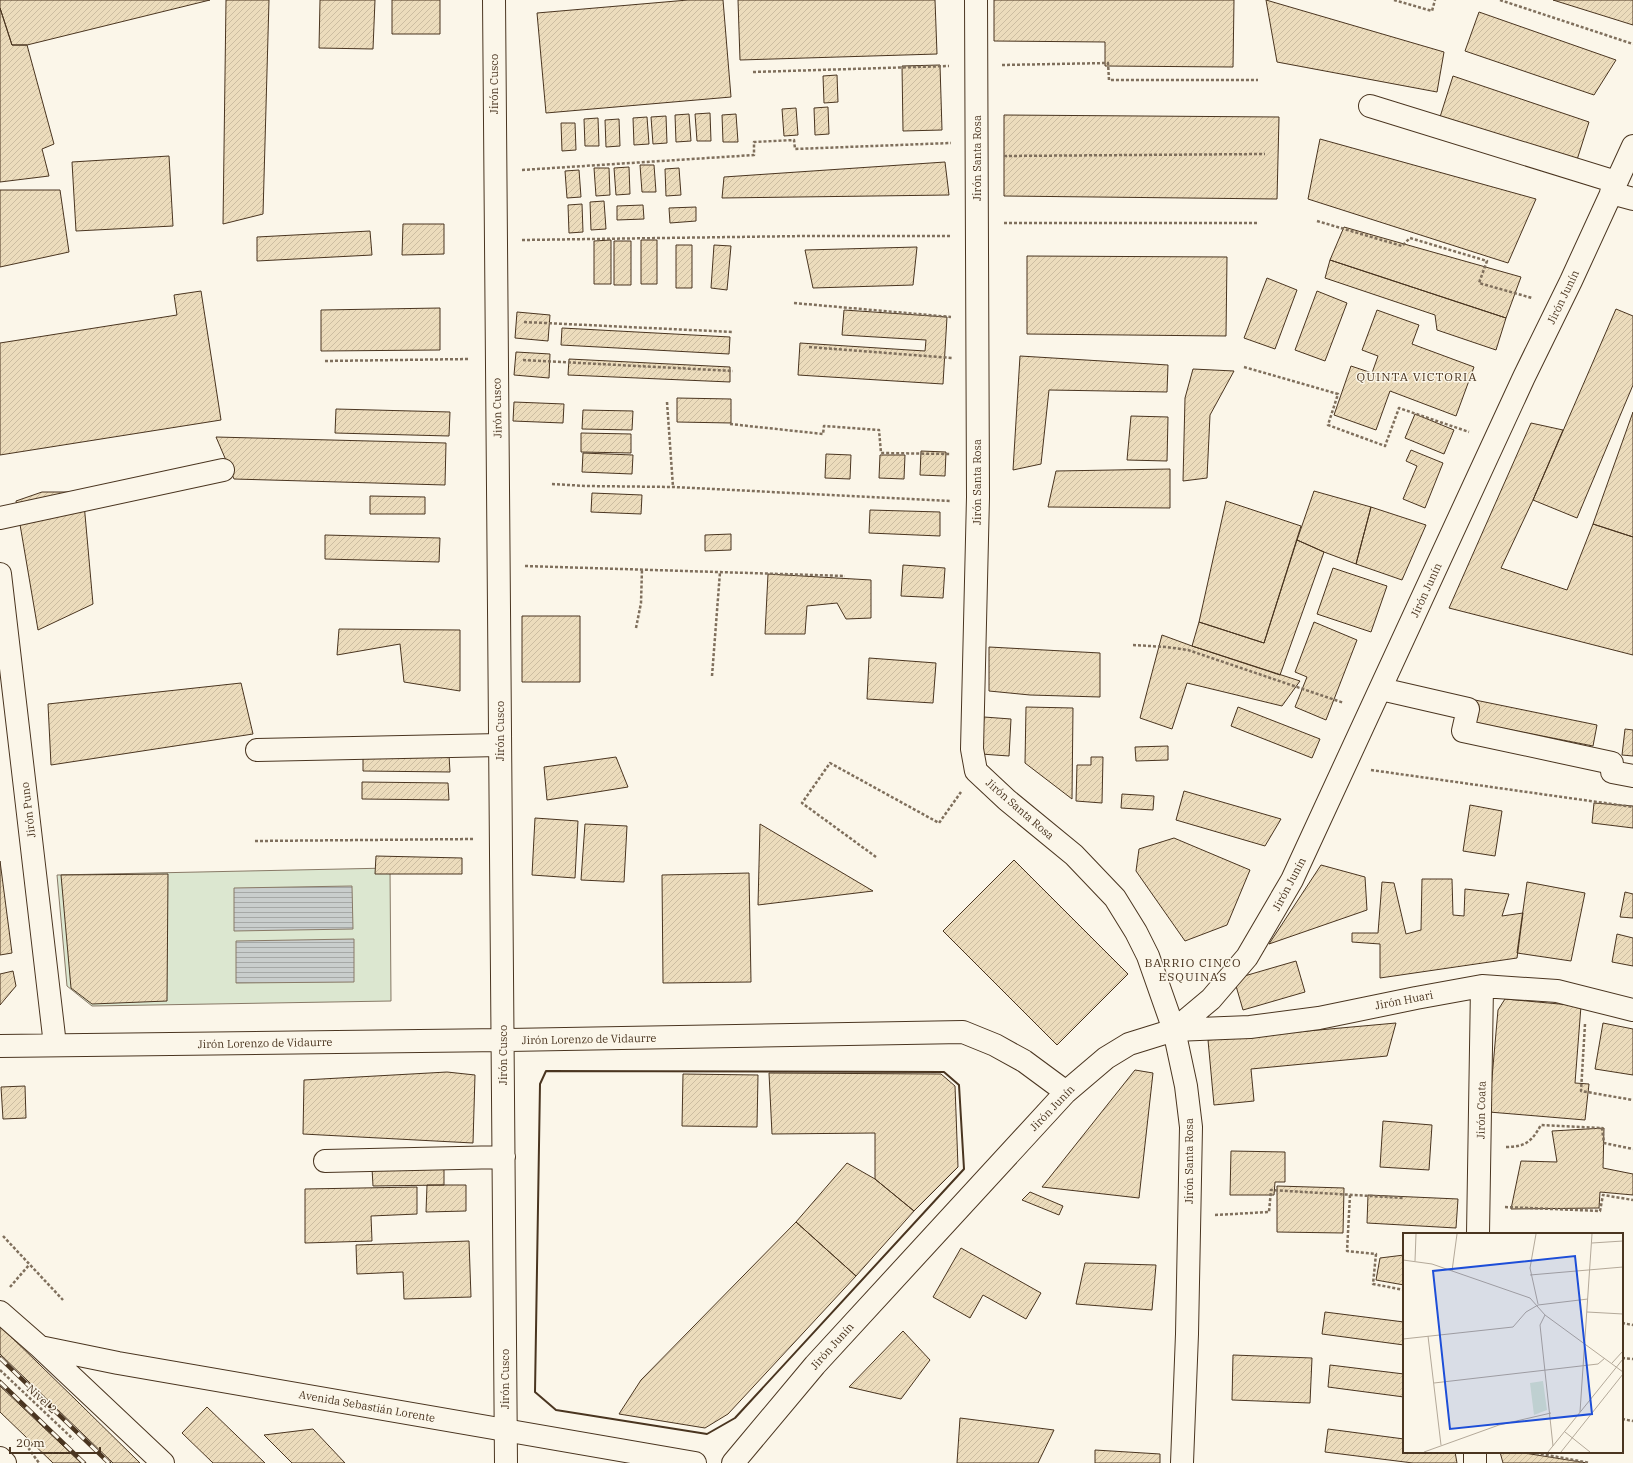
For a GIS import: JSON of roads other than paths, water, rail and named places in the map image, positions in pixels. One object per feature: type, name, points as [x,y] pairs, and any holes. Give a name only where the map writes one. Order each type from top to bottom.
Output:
[{"type":"street","name":"Jirón Cusco","points":[[494,0],[506,1463]]},
{"type":"street","name":"Jirón Santa Rosa","points":[[976,0],[978,505],[972,749],[976,771],[1007,800],[1074,855],[1115,898],[1136,932],[1148,956],[1174,1030],[1186,1086],[1191,1127],[1187,1334],[1182,1463]]},
{"type":"street","points":[[1370,106],[1614,188],[1633,199]]},
{"type":"street","name":"Jirón Junín","points":[[733,1463],[815,1365],[1066,1092],[1106,1058],[1129,1044],[1174,1030],[1211,999],[1247,957],[1292,880],[1633,146]]},
{"type":"street","points":[[0,518],[223,470]]},
{"type":"street","name":"Jirón Puno","points":[[0,574],[55,1045]]},
{"type":"street","points":[[1381,688],[1468,709],[1463,731],[1612,763],[1612,772],[1633,776]]},
{"type":"street","points":[[257,750],[500,745]]},
{"type":"street","name":"Jirón Huari","points":[[1174,1030],[1250,1027],[1319,1018],[1482,986],[1557,991],[1633,1010]]},
{"type":"street","name":"Jirón Coata","points":[[1478,1233],[1482,986]]},
{"type":"street","name":"Jirón Lorenzo de Vidaurre","points":[[0,1046],[503,1040],[963,1032],[995,1045],[1024,1061],[1066,1092]]},
{"type":"street","points":[[325,1161],[504,1157]]},
{"type":"street","points":[[0,1312],[40,1347],[163,1463]]},
{"type":"street","name":"Avenida Sebastián Lorente","points":[[40,1347],[118,1363],[506,1429],[695,1463]]},
{"type":"street","points":[[0,1458],[5,1463]]},
{"type":"railway","points":[[0,1358],[109,1463]]},
{"type":"railway","points":[[0,1382],[84,1463]]},
{"type":"district","name":"QUINTA VICTORIA","points":[[1417,377]]},
{"type":"district","name":"BARRIO CINCO ESQUINAS","points":[[1193,970]]}]
